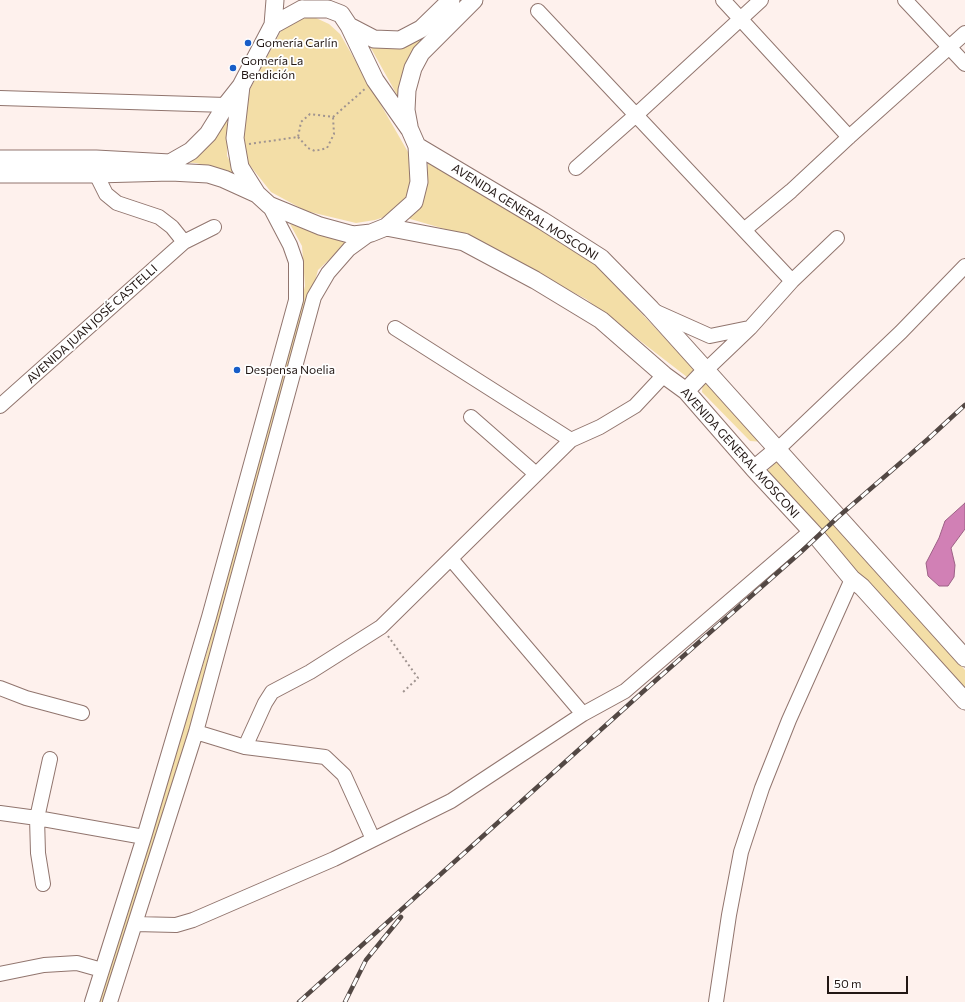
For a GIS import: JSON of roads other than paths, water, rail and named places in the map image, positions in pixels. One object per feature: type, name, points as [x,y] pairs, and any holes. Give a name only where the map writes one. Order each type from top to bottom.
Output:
[{"type":"main road","points":[[0,174],[96,166],[170,163],[191,151],[208,134],[226,105],[241,86],[273,25],[275,0]]},
{"type":"main road","points":[[273,25],[302,9],[328,9],[342,14],[374,39],[400,40],[421,29],[451,0]]},
{"type":"main road","points":[[410,130],[406,110],[407,90],[413,68],[421,52],[474,0]]},
{"type":"main road","points":[[342,14],[375,80],[410,130],[417,146],[419,182],[414,202],[378,230]]},
{"type":"main road","points":[[241,86],[235,138],[240,167],[263,200]]},
{"type":"main road","name":"AVENIDA GENERAL MOSCONI","points":[[417,146],[518,206],[601,258],[651,309],[965,658]]},
{"type":"main road","points":[[0,159],[96,166]]},
{"type":"main road","name":"AVENIDA GENERAL MOSCONI","points":[[96,166],[208,174],[224,179],[263,200],[327,228],[353,235],[378,230],[464,242],[522,273],[601,320],[664,375],[686,391],[852,579],[862,587],[965,701]]},
{"type":"main road","points":[[686,391],[706,370]]},
{"type":"main road","points":[[754,469],[778,450]]},
{"type":"street","points":[[723,0],[849,137]]},
{"type":"street","points":[[576,168],[761,0]]},
{"type":"street","points":[[904,0],[965,64]]},
{"type":"street","points":[[538,11],[792,281]]},
{"type":"street","points":[[744,230],[790,191],[965,33]]},
{"type":"street","points":[[0,98],[226,105]]},
{"type":"street","points":[[96,166],[106,194],[117,203],[159,217],[172,227],[184,242]]},
{"type":"street","points":[[92,1002],[144,837],[209,617],[296,300],[296,262],[290,245],[263,200]]},
{"type":"street","name":"AVENIDA JUAN JOSÉ CASTELLI","points":[[0,406],[184,242],[214,227]]},
{"type":"street","points":[[110,1002],[196,732],[314,297],[328,273],[349,249],[378,230]]},
{"type":"street","points":[[706,370],[750,328],[792,281],[837,238]]},
{"type":"street","points":[[778,450],[901,332],[965,266]]},
{"type":"street","points":[[651,309],[710,336],[750,328]]},
{"type":"street","points":[[395,328],[571,440]]},
{"type":"street","points":[[245,747],[264,703],[272,692],[310,672],[381,627],[571,440],[600,427],[635,406],[664,375]]},
{"type":"street","points":[[471,417],[536,474]]},
{"type":"street","points":[[135,924],[176,925],[193,920],[334,859],[451,801],[583,714],[625,691],[811,531]]},
{"type":"street","points":[[451,559],[583,714]]},
{"type":"street","points":[[716,1002],[729,915],[741,852],[757,802],[789,720],[852,579]]},
{"type":"street","points":[[0,688],[26,698],[82,713]]},
{"type":"street","points":[[196,732],[245,747],[325,757],[344,774],[372,839]]},
{"type":"street","points":[[43,884],[38,853],[37,818],[50,759]]},
{"type":"street","points":[[0,813],[144,837]]},
{"type":"street","points":[[0,974],[44,965],[77,963],[102,970]]},
{"type":"railway","points":[[299,1002],[646,689],[965,405]]},
{"type":"railway","points":[[345,1002],[366,960],[401,917]]},
{"type":"place","name":"Gomería Carlín","points":[[248,43]]},
{"type":"place","name":"Gomería La Bendición","points":[[233,68]]},
{"type":"place","name":"Despensa Noelia","points":[[237,370]]}]
